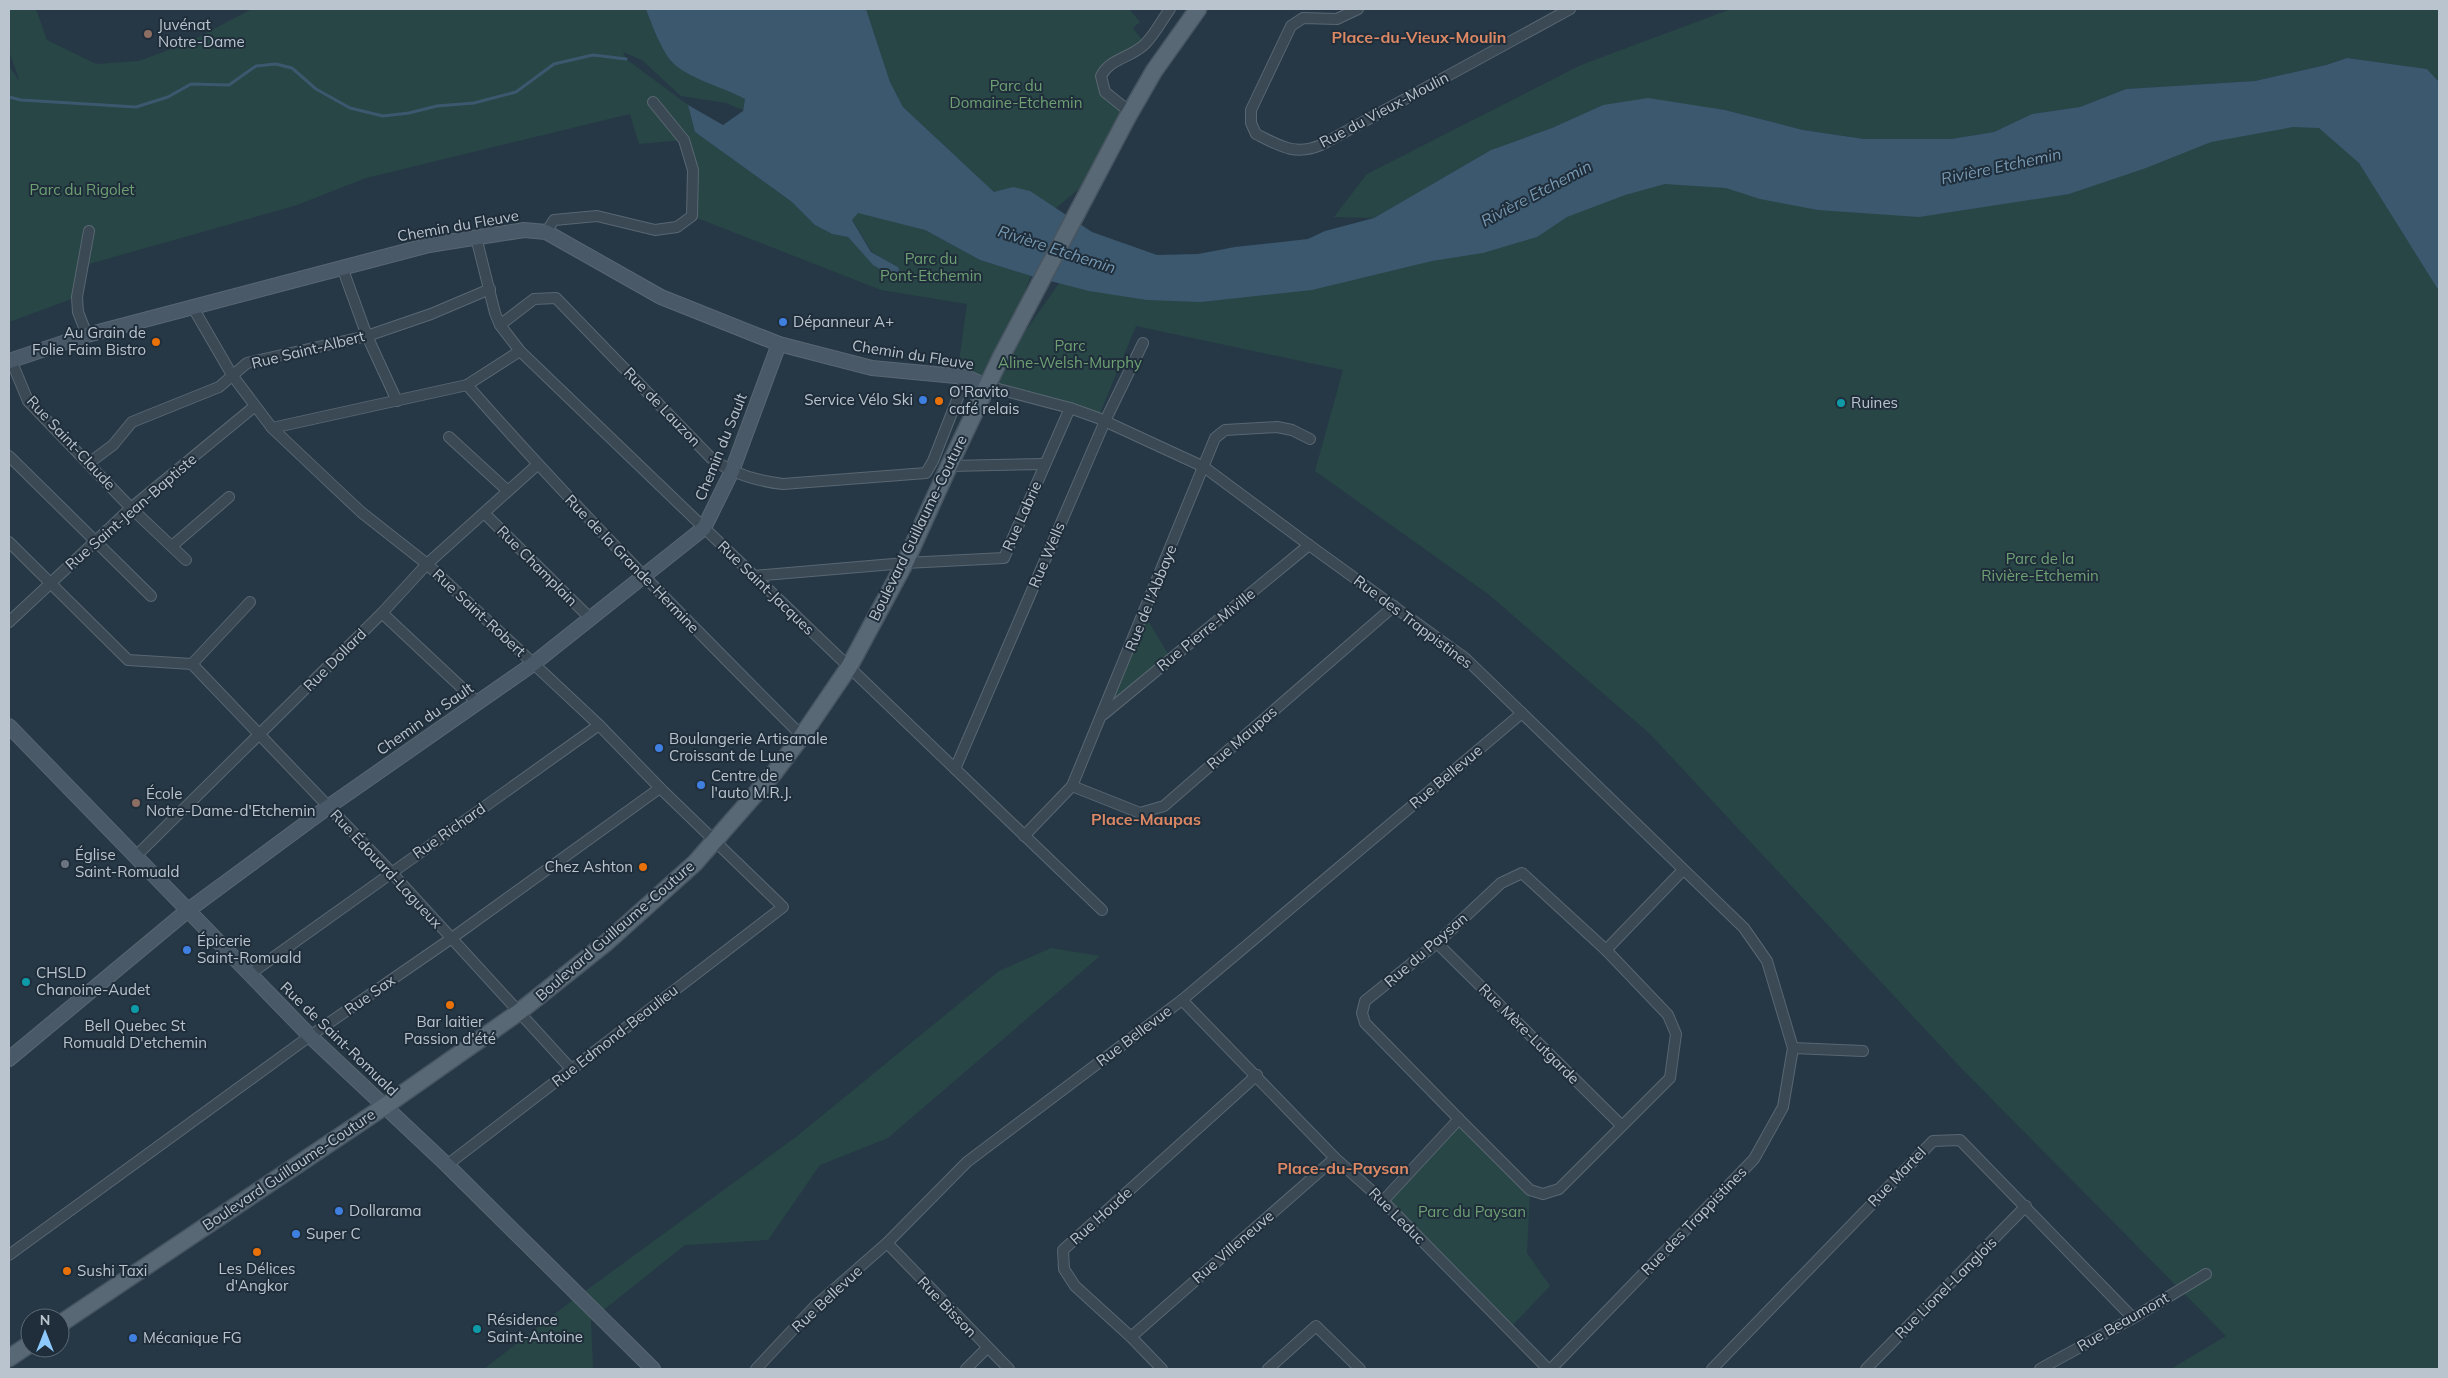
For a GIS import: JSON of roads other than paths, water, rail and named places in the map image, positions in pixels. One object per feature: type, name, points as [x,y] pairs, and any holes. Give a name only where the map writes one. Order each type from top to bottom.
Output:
[{"type":"main road","name":"Boulevard Guillaume-Couture","points":[[70,1317],[385,1106],[519,1012],[607,942],[695,863],[774,773],[849,667],[905,563],[987,386],[1099,170],[1154,71],[1198,9]]},
{"type":"main road","points":[[9,1358],[20,1351]]},
{"type":"street","points":[[1130,112],[1105,92],[1101,76],[1108,65],[1131,54],[1145,44],[1170,9]]},
{"type":"street","name":"Rue du Vieux-Moulin","points":[[1358,9],[1337,19],[1303,18],[1291,26],[1251,110],[1251,123],[1256,134],[1294,151],[1321,146],[1570,9]]},
{"type":"street","points":[[546,232],[554,220],[597,216],[655,230],[677,227],[692,216],[693,170],[684,140],[653,102]]},
{"type":"street","name":"Chemin du Fleuve","points":[[10,361],[87,335],[342,267],[429,245],[524,230],[546,232],[661,297],[779,344],[872,368],[966,377],[987,386]]},
{"type":"street","points":[[87,335],[78,312],[77,297],[89,231]]},
{"type":"street","name":"Rue Saint-Jacques","points":[[476,237],[495,313],[500,325],[520,351],[1102,910]]},
{"type":"street","points":[[342,267],[367,336],[396,401]]},
{"type":"street","name":"Rue Saint-Albert","points":[[89,463],[113,445],[132,422],[219,387],[247,363],[367,336],[431,314],[490,289]]},
{"type":"street","name":"Rue de Lauzon","points":[[500,325],[534,299],[556,298],[711,458],[732,471],[764,482],[783,484],[926,472],[933,461],[966,377]]},
{"type":"street","name":"Rue Saint-Robert","points":[[192,306],[232,375],[272,428],[361,512],[427,564],[599,725],[660,788],[784,907]]},
{"type":"street","name":"Rue Wells","points":[[955,769],[1105,421],[1143,343]]},
{"type":"street","name":"Chemin du Sault","points":[[9,1059],[187,911],[328,807],[532,664],[704,528],[732,471],[779,344]]},
{"type":"street","points":[[272,428],[467,385],[520,351]]},
{"type":"street","name":"Rue Saint-Claude","points":[[10,361],[28,401],[131,508],[186,560]]},
{"type":"street","name":"Rue de la Grande-Hermine","points":[[467,385],[537,465],[643,577],[802,736]]},
{"type":"street","name":"Rue des Trappistines","points":[[987,386],[1070,408],[1105,421],[1204,467],[1308,545],[1465,658],[1744,928],[1767,961],[1793,1048],[1783,1107],[1754,1159],[1550,1369]]},
{"type":"street","name":"Rue Saint-Jean-Baptiste","points":[[9,622],[131,508],[255,406]]},
{"type":"street","name":"Rue Labrie","points":[[753,576],[905,563],[1004,558],[1070,408]]},
{"type":"street","name":"Rue de l'Abbaye","points":[[1024,836],[1072,786],[1215,438],[1224,430],[1277,427],[1292,430],[1310,439]]},
{"type":"street","points":[[449,437],[508,491]]},
{"type":"street","points":[[9,456],[151,596]]},
{"type":"street","points":[[949,466],[1046,464]]},
{"type":"street","name":"Rue Dollard","points":[[135,857],[382,613],[427,564],[485,514],[537,465]]},
{"type":"street","points":[[172,546],[230,497]]},
{"type":"street","name":"Rue Champlain","points":[[485,514],[590,618]]},
{"type":"street","points":[[9,542],[128,660],[192,664],[250,602]]},
{"type":"street","name":"Rue Pierre-Miville","points":[[1103,714],[1308,545]]},
{"type":"street","name":"Rue Maupas","points":[[1072,786],[1140,813],[1164,806],[1394,606]]},
{"type":"street","points":[[382,613],[477,702]]},
{"type":"street","name":"Rue Édouard-Lagueux","points":[[192,664],[391,872],[572,1070]]},
{"type":"street","name":"Rue Bellevue","points":[[756,1369],[815,1306],[887,1243],[967,1162],[1182,1000],[1522,713]]},
{"type":"street","name":"Rue Richard","points":[[250,974],[599,725]]},
{"type":"street","name":"Rue de Saint-Romuald","points":[[9,726],[310,1036],[446,1165],[653,1369]]},
{"type":"street","name":"Rue Sax","points":[[9,1255],[310,1036],[452,938],[660,788]]},
{"type":"street","points":[[1606,950],[1683,870]]},
{"type":"street","name":"Rue du Paysan","points":[[1522,874],[1606,950],[1668,1015],[1676,1034],[1670,1078],[1559,1189],[1543,1194],[1530,1190],[1365,1023],[1362,1013],[1365,1001],[1437,943],[1501,883],[1522,874]]},
{"type":"street","name":"Rue Edmond-Beaulieu","points":[[446,1165],[784,907]]},
{"type":"street","name":"Rue Mère-Lutgarde","points":[[1437,943],[1622,1125]]},
{"type":"street","name":"Rue Leduc","points":[[1182,1000],[1257,1075],[1335,1158],[1383,1201],[1550,1369]]},
{"type":"street","points":[[1793,1048],[1863,1051]]},
{"type":"street","name":"Rue Houde","points":[[1162,1369],[1131,1337],[1074,1286],[1064,1269],[1063,1250],[1257,1075]]},
{"type":"street","points":[[1383,1201],[1459,1119]]},
{"type":"street","name":"Rue Martel","points":[[1712,1369],[1933,1140],[1960,1140],[2133,1318]]},
{"type":"street","name":"Rue Villeneuve","points":[[1131,1337],[1335,1158]]},
{"type":"street","name":"Rue Lionel-Langlois","points":[[1866,1369],[2026,1206]]},
{"type":"street","name":"Rue Bisson","points":[[887,1243],[1009,1369]]},
{"type":"street","name":"Rue Beaumont","points":[[2040,1369],[2133,1318],[2206,1274]]},
{"type":"street","points":[[1268,1369],[1316,1326],[1360,1369]]},
{"type":"street","points":[[966,1369],[987,1348]]},
{"type":"water","name":"Rivière Etchemin","points":[[646,9],[866,9],[890,82],[903,107],[994,192],[1013,187],[1030,191],[1092,232],[1157,255],[1198,254],[1235,247],[1308,239],[1325,231],[1374,218],[1491,150],[1552,128],[1603,105],[1648,98],[1725,110],[1803,130],[1864,139],[1951,139],[1994,132],[2032,114],[2080,107],[2126,89],[2255,81],[2326,65],[2347,58],[2427,69],[2439,82],[2439,291],[2359,163],[2319,128],[2293,127],[2211,142],[2146,168],[2069,194],[1919,217],[1818,210],[1760,199],[1726,188],[1665,184],[1625,195],[1567,217],[1537,237],[1483,253],[1432,261],[1312,290],[1201,302],[1147,300],[1089,291],[1031,276],[980,260],[925,230],[858,213],[852,220],[871,252],[898,267],[901,275],[892,276],[873,265],[848,237],[832,234],[815,225],[792,202],[695,132],[688,105],[723,125],[743,111],[745,99],[696,78],[672,62],[661,44]]},
{"type":"waterway","points":[[9,97],[21,100],[136,107],[168,97],[191,84],[229,85],[256,66],[276,64],[292,68],[316,89],[350,108],[383,116],[409,113],[437,106],[474,103],[516,92],[554,64],[593,55],[626,59]]},
{"type":"place","name":"Juvénat Notre-Dame","points":[[148,34]]},
{"type":"place","name":"Dépanneur A+","points":[[783,322]]},
{"type":"place","name":"Au Grain de Folie Faim Bistro","points":[[156,342]]},
{"type":"place","name":"Service Vélo Ski","points":[[923,400]]},
{"type":"place","name":"O'Ravito café relais","points":[[939,401]]},
{"type":"place","name":"Ruines","points":[[1841,403]]},
{"type":"place","name":"Boulangerie Artisanale Croissant de Lune","points":[[659,748]]},
{"type":"place","name":"Centre de l'auto M.R.J.","points":[[701,785]]},
{"type":"place","name":"École Notre-Dame-d'Etchemin","points":[[136,803]]},
{"type":"place","name":"Église Saint-Romuald","points":[[65,864]]},
{"type":"place","name":"Chez Ashton","points":[[643,867]]},
{"type":"place","name":"Épicerie Saint-Romuald","points":[[187,950]]},
{"type":"place","name":"CHSLD Chanoine-Audet","points":[[26,982]]},
{"type":"place","name":"Bar laitier Passion d'été","points":[[450,1005]]},
{"type":"place","name":"Bell Quebec St Romuald D'etchemin","points":[[135,1009]]},
{"type":"place","name":"Dollarama","points":[[339,1211]]},
{"type":"place","name":"Super C","points":[[296,1234]]},
{"type":"place","name":"Les Délices d'Angkor","points":[[257,1252]]},
{"type":"place","name":"Sushi Taxi","points":[[67,1271]]},
{"type":"place","name":"Résidence Saint-Antoine","points":[[477,1329]]},
{"type":"place","name":"Mécanique FG","points":[[133,1338]]},
{"type":"district","name":"Place-du-Vieux-Moulin","points":[[1419,37]]},
{"type":"district","name":"Place-Maupas","points":[[1146,819]]},
{"type":"district","name":"Place-du-Paysan","points":[[1343,1168]]},
{"type":"park label","name":"Parc du Domaine-Etchemin","points":[[1016,94]]},
{"type":"park label","name":"Parc du Rigolet","points":[[82,190]]},
{"type":"park label","name":"Parc du Pont-Etchemin","points":[[931,268]]},
{"type":"park label","name":"Parc Aline-Welsh-Murphy","points":[[1070,354]]},
{"type":"park label","name":"Parc de la Rivière-Etchemin","points":[[2040,568]]},
{"type":"park label","name":"Parc du Paysan","points":[[1472,1212]]}]
